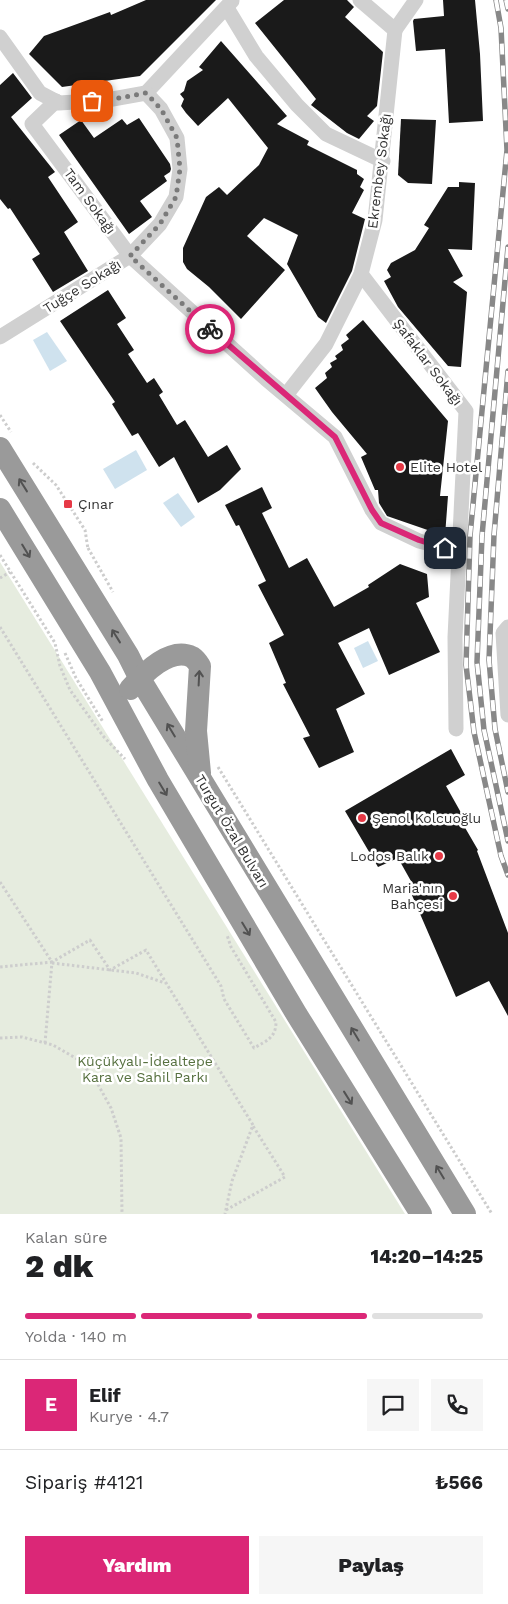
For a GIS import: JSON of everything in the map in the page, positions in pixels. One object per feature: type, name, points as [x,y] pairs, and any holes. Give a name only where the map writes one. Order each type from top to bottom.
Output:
[{"type":"highway","name":"Turgut Özal Bulvarı","points":[[7,442],[140,679],[465,1214]]},
{"type":"highway","points":[[0,509],[100,672],[158,780],[287,998],[421,1214]]},
{"type":"highway","points":[[123,715],[124,698],[130,688],[157,665],[172,656],[181,655],[193,658],[200,666],[196,731],[200,779]]},
{"type":"street","points":[[360,0],[395,30],[416,0]]},
{"type":"street","points":[[0,37],[40,93],[60,103],[108,100],[146,93],[230,4],[256,56],[297,105],[326,134],[383,160]]},
{"type":"street","name":"Ekrembey Sokağı","points":[[286,395],[326,344],[361,274],[375,220],[383,160],[395,30]]},
{"type":"street","name":"Tuğçe Sokağı","points":[[0,337],[130,256],[160,224],[176,197],[180,169],[177,138],[161,109],[146,93]]},
{"type":"street","name":"Tam Sokağı","points":[[56,101],[32,124],[130,256],[259,373],[335,437],[372,510],[381,523],[419,540],[458,552]]},
{"type":"street","name":"Şafaklar Sokağı","points":[[361,274],[466,411],[455,637],[456,729]]},
{"type":"street","points":[[508,627],[504,633],[508,715]]},
{"type":"path","points":[[0,415],[7,442]]},
{"type":"path","points":[[28,459],[56,484],[84,530],[91,556]]},
{"type":"path","points":[[0,555],[54,643],[60,666],[70,690],[103,736],[126,761]]},
{"type":"path","points":[[0,578],[10,572]]},
{"type":"path","points":[[0,626],[221,986],[224,999],[254,1048],[270,1039],[276,1030],[276,1022],[231,947],[225,929]]},
{"type":"path","points":[[238,799],[492,1214]]},
{"type":"path","points":[[0,882],[52,962],[45,1043]]},
{"type":"path","points":[[52,962],[90,940],[110,970]]},
{"type":"path","points":[[110,970],[146,950],[285,1177],[225,1212]]},
{"type":"path","points":[[0,967],[52,962],[136,973],[165,983]]},
{"type":"path","points":[[0,1038],[22,1037],[53,1044],[79,1060],[95,1079],[111,1108],[121,1138],[122,1214]]},
{"type":"path","points":[[225,1212],[232,1181],[253,1125]]},
{"type":"green space","name":"Küçükyalı-İdealtepe Kara ve Sahil Parkı","points":[[0,562],[405,1214],[0,1214]]},
{"type":"water","points":[[47,332],[67,361],[50,371],[33,340]]},
{"type":"water","points":[[136,450],[147,470],[115,489],[103,469]]},
{"type":"water","points":[[178,493],[195,517],[181,527],[163,503]]},
{"type":"water","points":[[368,641],[378,661],[363,668],[354,648]]},
{"type":"building","points":[[146,0],[216,0],[140,76],[62,87],[29,54],[44,36],[110,12],[111,15]]},
{"type":"building","points":[[284,0],[347,0],[354,7],[345,17],[383,52],[377,106],[367,116],[374,121],[359,139],[347,133],[311,105],[316,99],[255,23]]},
{"type":"building","points":[[443,0],[475,0],[483,121],[449,123],[445,49],[416,51],[414,19],[444,16]]},
{"type":"building","points":[[221,41],[287,116],[277,124],[309,141],[307,145],[357,170],[357,174],[364,179],[360,187],[364,190],[352,213],[365,219],[352,271],[326,323],[318,317],[287,264],[298,235],[264,218],[247,236],[285,270],[241,319],[209,287],[187,269],[183,262],[183,248],[206,197],[219,187],[227,195],[259,165],[268,148],[228,98],[198,126],[181,106],[184,99],[180,94],[184,91],[187,81],[203,70],[199,67]]},
{"type":"building","points":[[13,73],[32,98],[11,117],[55,172],[48,177],[78,222],[64,232],[88,271],[53,292],[32,259],[40,254],[10,208],[8,209],[0,199],[0,85]]},
{"type":"building","points":[[139,118],[170,164],[171,169],[164,176],[167,181],[140,201],[152,217],[129,234],[59,135],[81,120],[94,138],[122,119],[127,125]]},
{"type":"building","points":[[401,119],[436,120],[432,184],[408,183],[398,175]]},
{"type":"building","points":[[459,182],[475,183],[472,250],[448,249],[463,276],[453,282],[467,292],[461,367],[448,366],[398,307],[384,281],[391,277],[387,270],[391,263],[415,250],[429,228],[424,225],[448,187],[459,187]]},
{"type":"building","points":[[108,290],[126,318],[117,324],[134,350],[128,354],[147,383],[154,378],[163,392],[159,395],[177,425],[185,420],[208,457],[227,445],[241,469],[220,490],[198,503],[174,457],[159,467],[138,433],[132,436],[112,404],[115,402],[60,321]]},
{"type":"building","points":[[363,320],[448,421],[440,496],[448,496],[445,536],[387,516],[379,503],[378,490],[375,490],[361,457],[367,454],[315,388],[327,378],[325,373],[332,367],[330,363],[337,359],[335,356],[343,350],[341,345],[349,339],[346,335]]},
{"type":"building","points":[[262,487],[272,508],[262,513],[289,568],[307,558],[334,607],[369,587],[368,585],[400,564],[427,574],[429,597],[416,603],[440,652],[389,675],[369,628],[338,643],[365,694],[336,709],[354,752],[319,768],[303,738],[310,736],[283,684],[286,683],[269,643],[284,635],[258,585],[266,581],[239,525],[236,526],[225,505]]},
{"type":"building","points":[[451,749],[465,775],[446,786],[464,818],[460,819],[478,850],[508,933],[508,1016],[489,981],[456,997],[411,893],[416,890],[398,858],[378,867],[345,811]]},
{"type":"railway","points":[[496,0],[501,28],[507,150],[470,536],[466,665],[474,732],[501,856],[508,875]]},
{"type":"railway","points":[[506,0],[508,9]]},
{"type":"railway","points":[[508,247],[482,536],[477,662],[484,730],[508,841]]},
{"type":"railway","points":[[508,371],[494,535],[489,660],[495,729],[508,792]]},
{"type":"way so far","points":[[92,101],[146,93],[161,109],[177,138],[180,169],[176,197],[160,224],[130,256],[210,329]]},
{"type":"place","name":"Elite Hotel","points":[[400,467]]},
{"type":"place","name":"Çınar","points":[[68,504]]},
{"type":"place","name":"Şenol Kolcuoğlu","points":[[362,818]]},
{"type":"place","name":"Lodos Balık","points":[[439,856]]},
{"type":"place","name":"Maria'nın Bahçesi","points":[[453,896]]},
{"type":"route","points":[[210,329],[335,437],[372,510],[381,523],[419,540],[445,548]]}]
